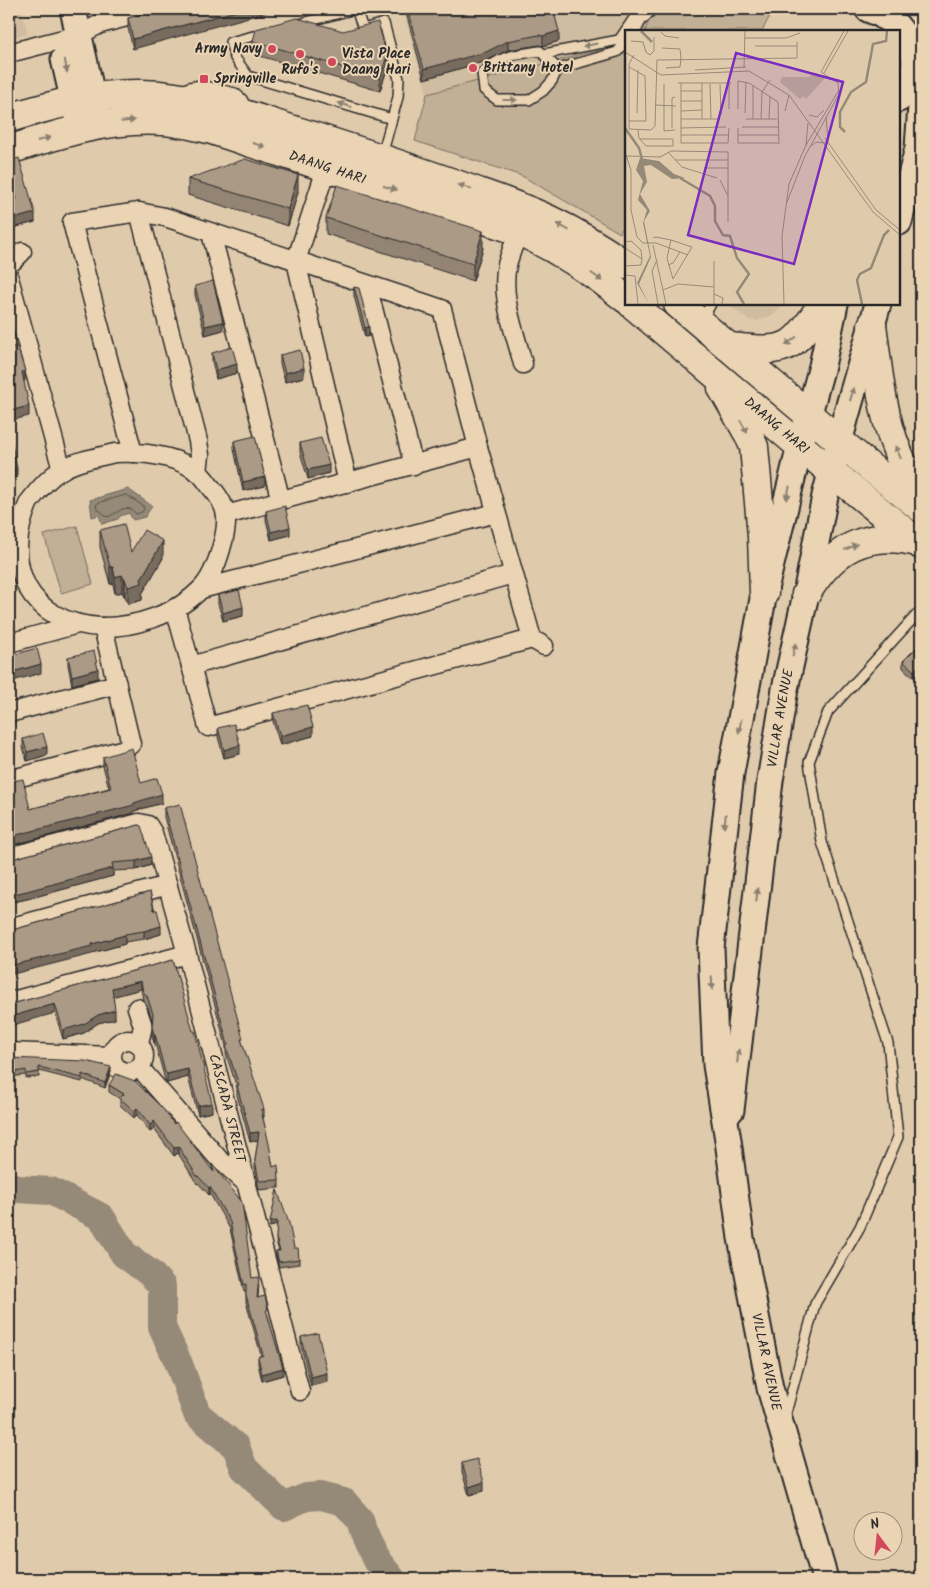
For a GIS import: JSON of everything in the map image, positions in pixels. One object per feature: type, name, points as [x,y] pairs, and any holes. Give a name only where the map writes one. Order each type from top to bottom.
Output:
[{"type":"main road","name":"DAANG HARI","points":[[9,118],[46,107],[116,94],[171,96],[250,116],[330,155],[544,242],[567,256],[625,298]]},
{"type":"main road","name":"DAANG HARI","points":[[9,150],[90,127],[144,120],[187,124],[330,155],[382,158],[511,204],[552,221],[625,262]]},
{"type":"main road","name":"DAANG HARI","points":[[633,305],[831,472],[920,544]]},
{"type":"main road","name":"DAANG HARI","points":[[681,305],[706,313],[730,347],[808,415],[921,508]]},
{"type":"main road","points":[[730,347],[769,350],[781,348],[791,343],[821,305]]},
{"type":"main road","points":[[875,314],[880,384],[892,437],[906,470],[921,494]]},
{"type":"main road","points":[[711,370],[749,434],[754,447],[762,536],[764,594]]},
{"type":"main road","points":[[806,594],[828,563],[843,551],[861,543],[889,538],[904,539],[920,544]]},
{"type":"street","points":[[73,9],[79,35],[83,99],[90,127]]},
{"type":"street","points":[[9,53],[79,35],[100,24],[157,9]]},
{"type":"street","points":[[868,9],[880,14],[896,25],[910,42],[914,57],[915,80],[921,106],[918,148],[900,218]]},
{"type":"street","points":[[900,98],[915,80]]},
{"type":"street","points":[[330,155],[296,261],[348,483]]},
{"type":"street","points":[[139,212],[198,441],[198,472]]},
{"type":"street","points":[[133,453],[72,222],[139,212],[165,217],[442,310],[496,513],[514,574],[538,643],[208,727],[175,608]]},
{"type":"street","points":[[519,231],[508,263],[505,281],[506,298],[523,364]]},
{"type":"street","points":[[211,233],[280,501]]},
{"type":"street","points":[[9,265],[22,252]]},
{"type":"street","points":[[9,278],[62,470]]},
{"type":"street","points":[[367,285],[414,466]]},
{"type":"street","name":"VILLAR AVENUE","points":[[826,1579],[781,1431],[770,1388],[741,1238],[716,1065],[710,948],[731,773],[764,594],[836,305]]},
{"type":"street","name":"VILLAR AVENUE","points":[[728,1140],[770,781],[785,689],[806,594],[820,517],[875,314]]},
{"type":"street","points":[[226,515],[478,448]]},
{"type":"street","points":[[115,453],[133,453],[164,457],[183,464],[198,472],[217,494],[226,515],[224,537],[218,559],[211,574],[201,589],[175,608],[158,617],[123,625],[102,627],[53,616],[34,604],[22,592],[11,575],[11,532],[41,486],[62,470],[99,456],[115,453]]},
{"type":"street","points":[[201,589],[496,513]]},
{"type":"street","points":[[191,666],[514,574]]},
{"type":"street","points":[[9,643],[78,623]]},
{"type":"street","points":[[9,780],[126,749],[130,744],[130,737],[102,627]]},
{"type":"street","points":[[9,713],[117,684]]},
{"type":"street","name":"CASCADA STREET","points":[[9,857],[139,823],[148,825],[153,833],[187,954],[300,1391]]},
{"type":"street","points":[[9,928],[168,885]]},
{"type":"street","points":[[9,1002],[187,954]]},
{"type":"street","points":[[137,1008],[143,1026],[139,1043],[144,1053],[143,1063],[130,1072],[119,1070],[111,1056],[114,1046],[118,1042],[129,1039],[139,1043]]},
{"type":"street","points":[[9,1052],[111,1056]]},
{"type":"street","points":[[139,1067],[218,1158],[247,1184]]},
{"type":"lane","points":[[288,26],[356,9],[363,29],[384,23],[399,79],[398,97],[382,158]]},
{"type":"lane","points":[[626,30],[640,9]]},
{"type":"lane","points":[[636,30],[641,21],[653,9]]},
{"type":"lane","points":[[278,29],[230,42],[235,58],[248,76],[392,119]]},
{"type":"lane","points":[[544,54],[619,40],[625,31]]},
{"type":"lane","points":[[558,69],[540,51],[508,56],[496,62],[482,73],[484,90],[497,100],[529,100],[543,91],[552,81],[558,69],[617,52],[625,43]]},
{"type":"lane","points":[[781,1431],[815,1304],[860,1227],[898,1137],[888,1044],[822,842],[810,762],[828,712],[921,610]]},
{"type":"lane","points":[[914,618],[921,625]]},
{"type":"shaded area","points":[[9,9],[21,9],[28,34],[9,39]]},
{"type":"shaded area","name":"Brittany Hotel","points":[[403,9],[656,9],[645,30],[625,30],[625,43],[427,94]]},
{"type":"shaded area","points":[[656,9],[764,9],[772,12],[763,30],[645,30]]},
{"type":"shaded area","points":[[625,43],[625,223],[620,233],[522,176],[415,141],[427,94]]},
{"type":"shaded area","points":[[728,305],[783,305],[773,315],[757,321],[749,320]]},
{"type":"shaded area","points":[[77,526],[93,584],[61,593],[44,535]]},
{"type":"water","points":[[128,489],[152,506],[145,517],[133,520],[129,513],[102,524],[99,515],[92,517],[90,500]]},
{"type":"building","points":[[160,9],[243,9],[133,39],[128,18]]},
{"type":"building","points":[[407,9],[553,9],[559,31],[543,36],[539,35],[508,41],[486,52],[424,69]]},
{"type":"building","name":"Vista Place Daang Hari","points":[[297,18],[343,31],[378,22],[387,56],[380,78],[253,41],[256,29]]},
{"type":"building","points":[[19,158],[35,213],[9,220],[9,201],[17,199],[9,175],[9,161]]},
{"type":"building","points":[[245,159],[298,175],[288,209],[188,179]]},
{"type":"building","points":[[337,185],[483,231],[473,264],[326,218]]},
{"type":"building","points":[[213,281],[223,322],[205,326],[195,286]]},
{"type":"building","points":[[354,287],[359,288],[369,327],[365,328]]},
{"type":"building","points":[[17,346],[25,371],[22,372],[29,406],[9,411],[9,348]]},
{"type":"building","points":[[232,347],[237,364],[216,370],[212,353]]},
{"type":"building","points":[[300,350],[304,368],[285,373],[280,355]]},
{"type":"building","points":[[9,431],[17,468],[9,470]]},
{"type":"building","points":[[255,436],[265,477],[243,482],[234,441]]},
{"type":"building","points":[[321,438],[329,465],[308,470],[300,443]]},
{"type":"building","points":[[285,506],[290,527],[271,532],[266,511]]},
{"type":"building","points":[[124,524],[131,552],[144,530],[163,541],[141,579],[142,583],[128,587],[122,575],[115,577],[113,567],[110,567],[100,530]]},
{"type":"building","points":[[239,590],[243,607],[223,613],[218,595]]},
{"type":"building","points":[[921,643],[921,664],[914,671],[903,661]]},
{"type":"building","points":[[37,648],[41,664],[9,673],[9,656]]},
{"type":"building","points":[[94,651],[98,669],[72,676],[68,657]]},
{"type":"building","points":[[307,705],[313,727],[280,736],[273,713]]},
{"type":"building","points":[[234,724],[240,745],[224,750],[218,728]]},
{"type":"building","points":[[43,733],[47,747],[27,752],[23,739]]},
{"type":"building","points":[[132,748],[141,783],[157,778],[162,794],[134,803],[134,805],[9,837],[9,811],[15,809],[9,782],[23,779],[30,809],[111,788],[103,757]]},
{"type":"building","points":[[180,804],[243,1039],[241,1039],[264,1109],[261,1110],[273,1167],[278,1165],[279,1180],[259,1181],[255,1160],[259,1132],[250,1133],[237,1086],[239,1085],[226,1046],[228,1045],[164,808]]},
{"type":"building","points":[[141,826],[151,857],[136,861],[112,863],[113,868],[9,895],[9,859]]},
{"type":"building","points":[[150,892],[154,910],[157,910],[161,926],[125,934],[92,944],[92,946],[9,966],[9,929],[12,930]]},
{"type":"building","points":[[173,960],[193,1031],[195,1031],[212,1103],[198,1106],[188,1069],[167,1074],[165,1072],[152,1027],[153,1014],[147,996],[143,991],[141,981],[112,988],[115,1010],[98,1015],[84,1024],[63,1030],[55,1004],[9,1017],[9,1003],[12,1004]]},
{"type":"building","points":[[9,1058],[85,1061],[111,1067],[105,1083],[82,1074],[82,1078],[39,1067],[39,1072],[26,1074],[26,1070],[10,1073]]},
{"type":"building","points":[[116,1074],[135,1081],[164,1110],[174,1124],[176,1122],[213,1171],[212,1164],[242,1202],[252,1278],[259,1277],[257,1298],[265,1296],[268,1309],[266,1310],[283,1368],[262,1374],[258,1357],[263,1355],[246,1295],[246,1284],[244,1285],[230,1222],[210,1187],[197,1176],[178,1146],[174,1148],[154,1121],[150,1125],[137,1108],[134,1111],[120,1098],[124,1094],[109,1085]]},
{"type":"building","points":[[277,1190],[289,1223],[294,1248],[298,1248],[299,1259],[279,1262],[276,1251],[280,1251],[276,1238],[277,1221],[270,1222]]},
{"type":"building","points":[[318,1333],[327,1373],[311,1377],[301,1337]]},
{"type":"building","points":[[477,1459],[484,1482],[469,1487],[462,1463]]},
{"type":"waterway","points":[[9,1185],[18,1189],[51,1191],[101,1217],[124,1254],[151,1274],[162,1286],[162,1327],[179,1364],[197,1414],[236,1447],[244,1468],[284,1507],[306,1497],[321,1496],[344,1502],[360,1520],[375,1558],[392,1579]]},
{"type":"place","name":"Army Navy","points":[[272,49]]},
{"type":"place","name":"Rufo's","points":[[300,54]]},
{"type":"place","name":"Vista Place Daang Hari","points":[[332,62]]},
{"type":"place","name":"Brittany Hotel","points":[[473,68]]},
{"type":"place","name":"Springville","points":[[204,79]]}]
